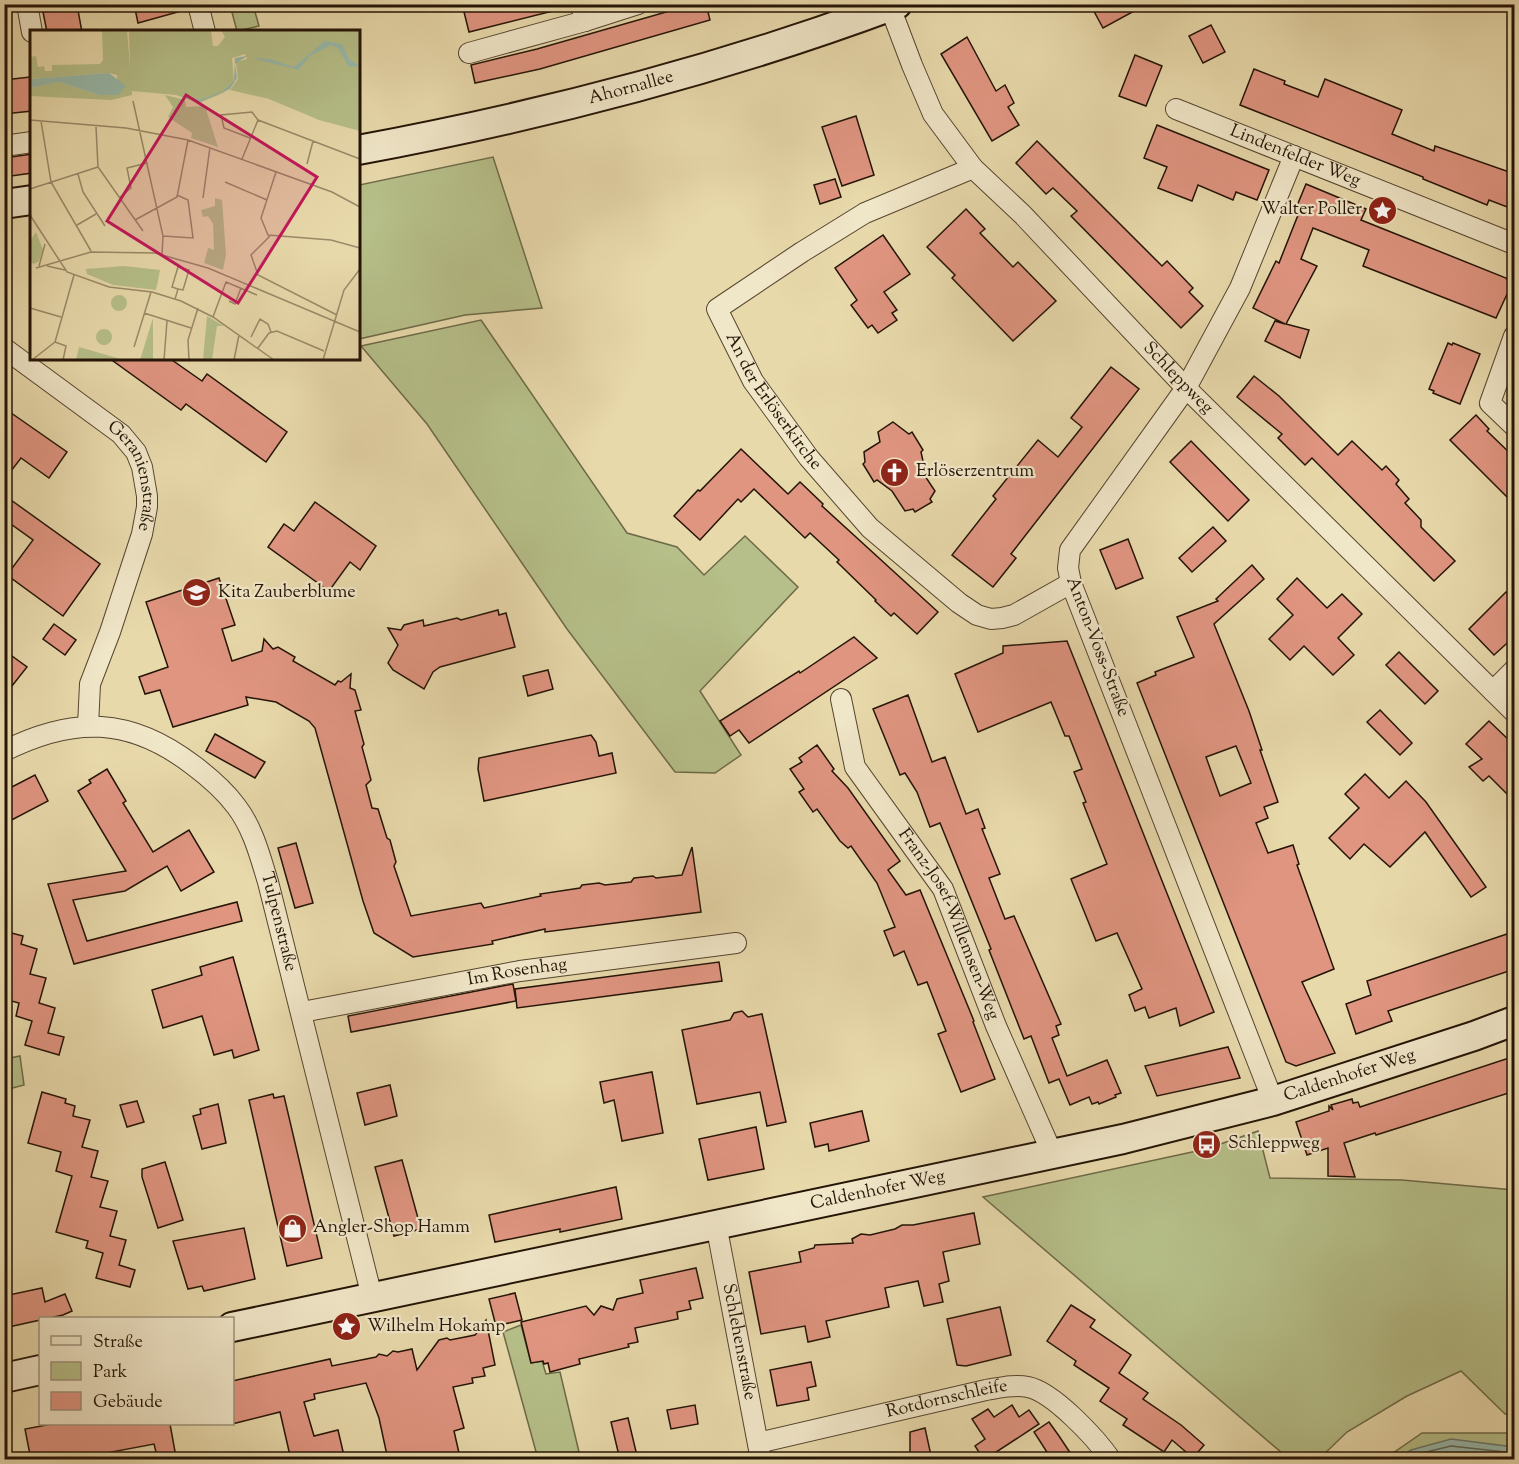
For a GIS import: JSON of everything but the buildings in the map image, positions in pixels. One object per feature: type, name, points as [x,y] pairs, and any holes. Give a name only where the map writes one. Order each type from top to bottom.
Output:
[{"type":"street","points":[[27,4],[32,30]]},
{"type":"street","points":[[198,4],[204,30]]},
{"type":"street","points":[[469,53],[583,13],[638,4]]},
{"type":"street","name":"Ahornallee","points":[[360,150],[436,135],[660,80],[762,51],[894,6]]},
{"type":"street","name":"Schleppweg","points":[[894,6],[912,65],[933,114],[973,168],[1023,215],[1186,388],[1515,712]]},
{"type":"street","name":"Lindenfelder Weg","points":[[1176,109],[1515,244]]},
{"type":"street","points":[[4,146],[30,142]]},
{"type":"street","name":"Anton-Voss-Straße","points":[[1273,1101],[1071,583],[1068,568],[1070,550],[1186,388],[1240,288],[1294,156]]},
{"type":"street","name":"An der Erlöserkirche","points":[[973,168],[865,213],[717,309],[753,381],[809,458],[870,528],[958,603],[977,615],[992,619],[1002,618],[1014,615],[1071,583]]},
{"type":"street","points":[[4,204],[30,200]]},
{"type":"street","points":[[1515,336],[1490,403],[1515,426]]},
{"type":"street","name":"Geranienstraße","points":[[4,348],[121,434],[136,452],[145,482],[147,507],[142,534],[110,632],[90,684],[88,726]]},
{"type":"street","points":[[1493,691],[1515,670]]},
{"type":"street","name":"Franz-Josef-Willemsen-Weg","points":[[841,699],[855,767],[943,889],[996,1026],[1052,1154]]},
{"type":"street","name":"Tulpenstraße","points":[[4,751],[42,735],[66,729],[107,726],[127,730],[182,756],[215,782],[236,806],[252,833],[260,855],[302,1012],[372,1297]]},
{"type":"street","name":"Im Rosenhag","points":[[302,1012],[520,971],[736,943]]},
{"type":"street","name":"Caldenhofer Weg","points":[[234,1327],[1123,1139],[1273,1101],[1515,1021]]},
{"type":"street","name":"Schlehenstraße","points":[[716,1224],[759,1451]]},
{"type":"street","points":[[4,1378],[39,1370]]},
{"type":"street","name":"Rotdornschleife","points":[[759,1451],[986,1390],[1011,1386],[1029,1387],[1047,1396],[1092,1436],[1111,1460]]},
{"type":"green space","points":[[230,5],[253,5],[259,26],[237,30]]},
{"type":"green space","points":[[493,157],[542,308],[465,315],[360,339],[360,185]]},
{"type":"green space","points":[[481,320],[627,533],[677,547],[704,575],[745,536],[798,587],[700,691],[741,755],[715,773],[675,772],[567,629],[427,424],[361,346]]},
{"type":"green space","points":[[20,1056],[24,1085],[5,1090],[5,1059]]},
{"type":"green space","points":[[1258,1131],[1270,1178],[1402,1180],[1514,1190],[1514,1413],[1505,1414],[1461,1371],[1407,1396],[1347,1432],[1319,1459],[1289,1459],[983,1197],[1206,1149]]},
{"type":"green space","points":[[521,1325],[531,1363],[542,1361],[546,1374],[560,1372],[579,1452],[538,1459],[503,1332]]},
{"type":"green space","points":[[1422,1433],[1514,1433],[1514,1459],[1383,1460]]},
{"type":"water","points":[[1451,1439],[1514,1447],[1514,1459],[1397,1459],[1411,1450]]},
{"type":"place","name":"Walter Poller","points":[[1383,210]]},
{"type":"place","name":"Erlöserzentrum","points":[[895,472]]},
{"type":"place","name":"Kita Zauberblume","points":[[197,593]]},
{"type":"place","name":"Schleppweg","points":[[1207,1144]]},
{"type":"place","name":"Angler-Shop Hamm","points":[[292,1228]]},
{"type":"place","name":"Wilhelm Hokamp","points":[[346,1327]]}]
